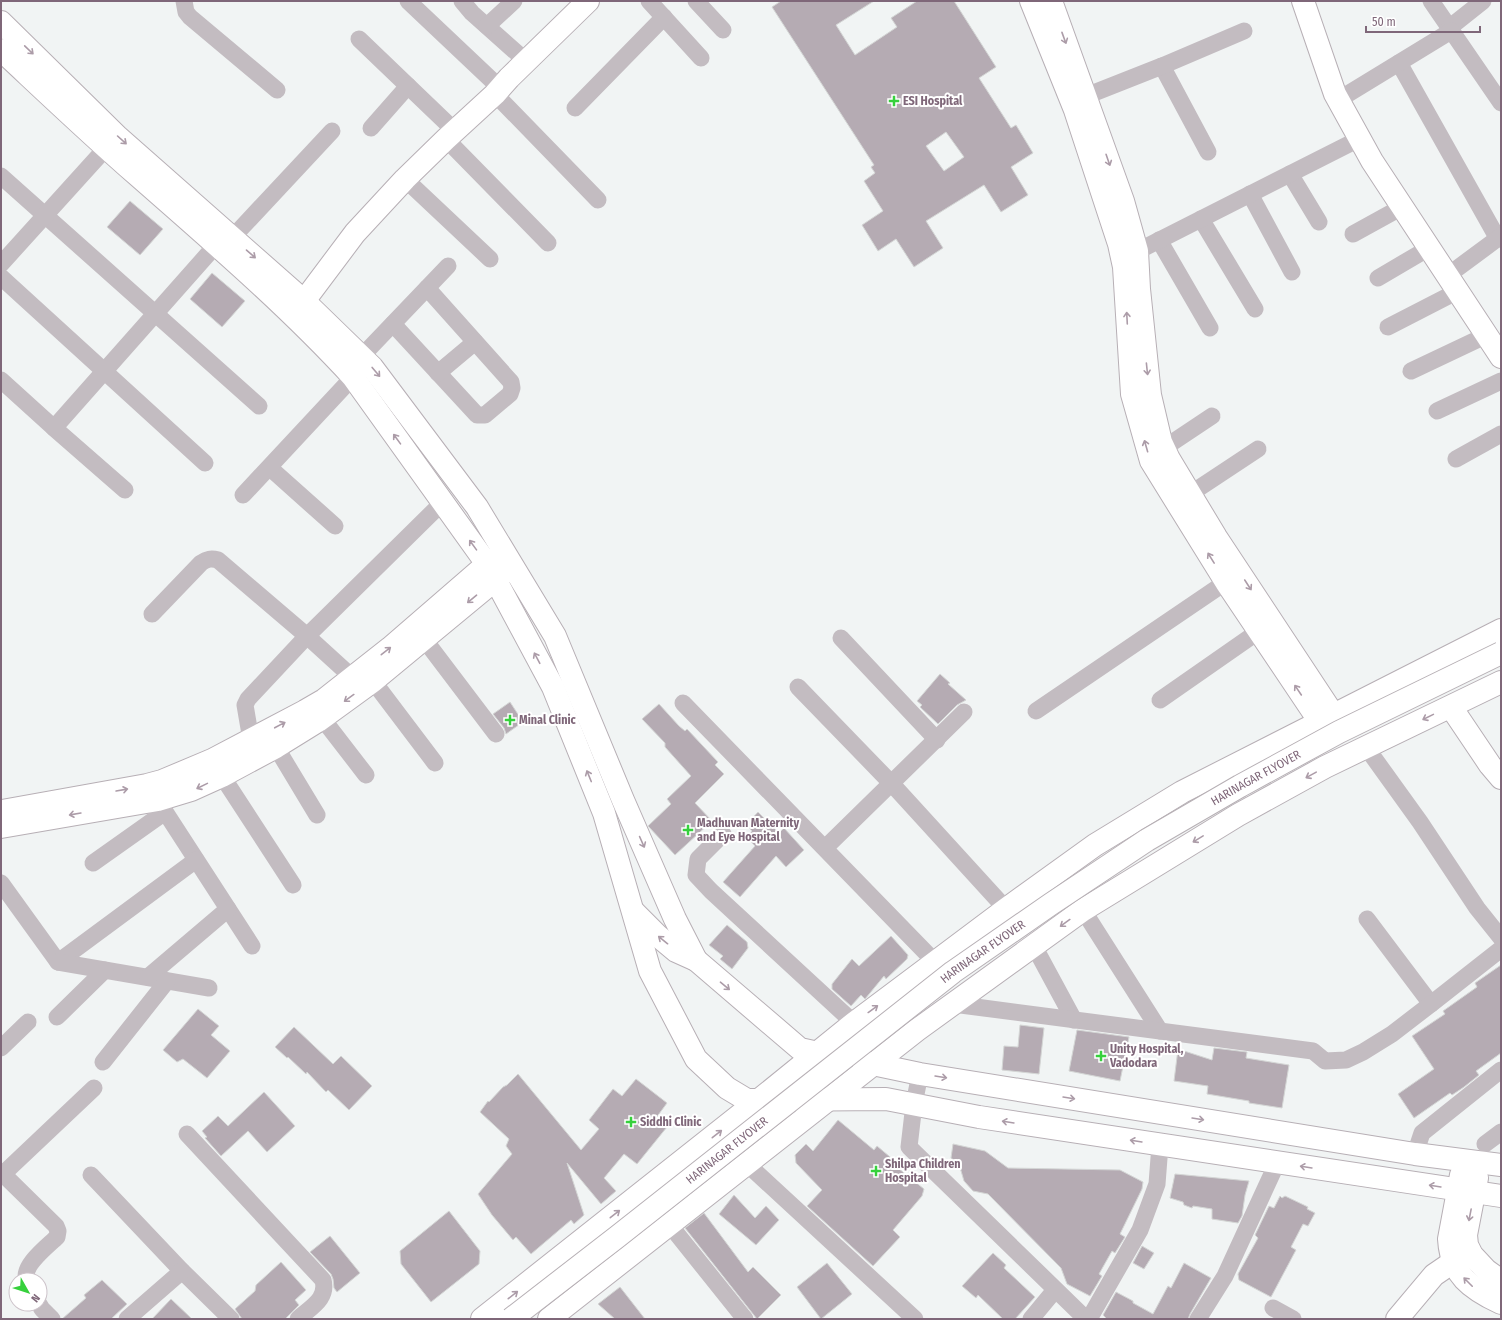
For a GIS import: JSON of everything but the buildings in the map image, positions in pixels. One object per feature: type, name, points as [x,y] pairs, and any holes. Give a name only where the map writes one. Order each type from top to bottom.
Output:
[{"type":"street","points":[[184,1],[186,12],[190,17],[277,90]]},
{"type":"street","points":[[408,1],[498,91],[598,200]]},
{"type":"street","points":[[462,1],[526,61]]},
{"type":"street","points":[[488,26],[514,1]]},
{"type":"street","points":[[298,308],[355,233],[405,179],[498,91],[526,61],[588,1]]},
{"type":"street","points":[[649,1],[701,58]]},
{"type":"street","points":[[696,1],[723,30]]},
{"type":"street","points":[[1032,1],[1075,110],[1119,244],[1130,255],[1139,289],[1150,396],[1164,448],[1190,494],[1327,719]]},
{"type":"street","points":[[1051,1],[1123,201],[1130,255],[1131,385],[1147,451],[1156,470],[1226,582],[1259,631],[1354,753],[1420,822],[1476,908],[1501,938]]},
{"type":"street","points":[[1302,1],[1332,87],[1359,138],[1372,161],[1501,357]]},
{"type":"street","points":[[1431,1],[1501,103]]},
{"type":"street","points":[[1338,100],[1399,63],[1450,29],[1483,1]]},
{"type":"street","points":[[575,108],[664,17]]},
{"type":"street","points":[[1,22],[224,241],[298,308],[361,357],[377,374],[477,507],[555,636],[623,800],[675,919],[696,960]]},
{"type":"street","points":[[1086,96],[1244,31]]},
{"type":"street","points":[[359,40],[408,86],[450,135],[548,243]]},
{"type":"street","points":[[1,50],[106,148],[224,241]]},
{"type":"street","points":[[1388,326],[1453,283],[1499,238],[1399,63]]},
{"type":"street","points":[[1162,66],[1208,152]]},
{"type":"street","points":[[371,128],[408,86]]},
{"type":"street","points":[[54,428],[155,314],[332,131]]},
{"type":"street","points":[[1130,255],[1359,138]]},
{"type":"street","points":[[1,264],[106,148]]},
{"type":"street","points":[[1290,174],[1319,222]]},
{"type":"street","points":[[1,176],[259,406]]},
{"type":"street","points":[[405,179],[490,259]]},
{"type":"street","points":[[1250,194],[1292,272]]},
{"type":"street","points":[[1353,234],[1402,207]]},
{"type":"street","points":[[1202,219],[1255,309]]},
{"type":"street","points":[[1159,240],[1210,328]]},
{"type":"street","points":[[1378,278],[1429,248]]},
{"type":"street","points":[[361,357],[448,266]]},
{"type":"street","points":[[1,276],[205,463]]},
{"type":"street","points":[[393,324],[477,415],[485,415],[490,412],[510,394],[512,388],[511,382],[427,288]]},
{"type":"street","points":[[298,308],[353,377],[443,502],[491,572],[553,688],[602,808],[650,971],[696,1059],[727,1088],[747,1100],[886,1099],[979,1117],[1501,1196]]},
{"type":"street","points":[[1411,371],[1487,335]]},
{"type":"street","points":[[438,373],[475,342]]},
{"type":"street","points":[[243,496],[353,377]]},
{"type":"street","points":[[1,380],[125,490]]},
{"type":"street","points":[[1437,411],[1501,381]]},
{"type":"street","points":[[1164,448],[1212,416]]},
{"type":"street","points":[[1456,458],[1501,434]]},
{"type":"street","points":[[1190,494],[1258,449]]},
{"type":"street","points":[[270,468],[336,526]]},
{"type":"street","points":[[251,740],[245,705],[246,702],[307,636],[443,502]]},
{"type":"street","points":[[1,827],[157,799],[191,790],[222,776],[276,747],[322,718],[426,618],[509,559]]},
{"type":"street","points":[[152,614],[201,563],[206,560],[218,560],[307,636],[363,679],[435,763]]},
{"type":"street","points":[[94,863],[157,799],[162,781],[212,760],[363,679],[424,640],[491,572]]},
{"type":"street","points":[[1036,711],[1226,582]]},
{"type":"street","points":[[482,1319],[854,1023],[1006,909],[1096,845],[1182,792],[1501,630]]},
{"type":"street","points":[[1160,700],[1259,631]]},
{"type":"street","points":[[841,638],[937,740]]},
{"type":"street","points":[[424,640],[496,734]]},
{"type":"street","name":"HARINAGAR FLYOVER","points":[[511,1319],[953,972],[1051,904],[1147,840],[1240,786],[1339,732],[1501,653]]},
{"type":"street","points":[[549,1319],[872,1064],[1083,910],[1238,815],[1354,753],[1501,682]]},
{"type":"street","points":[[798,687],[892,784],[1006,909]]},
{"type":"street","points":[[683,703],[936,963]]},
{"type":"street","points":[[1451,707],[1501,778]]},
{"type":"street","points":[[825,848],[964,712]]},
{"type":"street","points":[[322,718],[366,775]]},
{"type":"street","points":[[276,747],[317,815]]},
{"type":"street","points":[[222,776],[293,885]]},
{"type":"street","points":[[1,812],[157,799]]},
{"type":"street","points":[[157,799],[252,946]]},
{"type":"street","points":[[602,808],[623,800]]},
{"type":"street","points":[[723,834],[698,859],[696,875],[711,891],[854,1023]]},
{"type":"street","points":[[58,962],[196,860]]},
{"type":"street","points":[[1,884],[58,962],[209,988]]},
{"type":"street","points":[[148,977],[228,909]]},
{"type":"street","points":[[632,909],[658,936],[676,951],[696,960],[800,1049],[920,1074],[1415,1154],[1476,1156],[1501,1165]]},
{"type":"street","points":[[1083,910],[1160,1031]]},
{"type":"street","points":[[1367,919],[1431,1004]]},
{"type":"street","points":[[1034,946],[1074,1020]]},
{"type":"street","points":[[953,1004],[1313,1051],[1325,1061],[1346,1060],[1363,1052],[1392,1034],[1501,949]]},
{"type":"street","points":[[57,1017],[105,970]]},
{"type":"street","points":[[103,1062],[167,980]]},
{"type":"street","points":[[1,1048],[28,1022]]},
{"type":"street","points":[[1415,1154],[1422,1133],[1501,1070]]},
{"type":"street","points":[[920,1074],[914,1104],[909,1147],[1055,1290],[1088,1319],[1140,1230],[1157,1184],[1160,1145]]},
{"type":"street","points":[[26,1272],[30,1264],[57,1237],[58,1231],[56,1226],[2,1173],[94,1088]]},
{"type":"street","points":[[1501,1132],[1476,1156],[1466,1191],[1467,1245],[1462,1258],[1467,1282],[1480,1293],[1501,1303]]},
{"type":"street","points":[[187,1134],[323,1280],[325,1288],[322,1297],[298,1319]]},
{"type":"street","points":[[1198,1319],[1225,1276],[1277,1162]]},
{"type":"street","points":[[746,1163],[915,1319]]},
{"type":"street","points":[[91,1175],[182,1271],[231,1319]]},
{"type":"street","points":[[669,1224],[745,1319]]},
{"type":"street","points":[[1462,1258],[1486,1270],[1501,1281]]},
{"type":"street","points":[[1397,1319],[1434,1275],[1462,1258]]},
{"type":"street","points":[[127,1319],[182,1271]]},
{"type":"street","points":[[1030,1319],[1055,1290]]},
{"type":"street","points":[[1273,1308],[1293,1319]]},
{"type":"place","name":"ESI Hospital","points":[[894,101]]},
{"type":"place","name":"Minal Clinic","points":[[510,720]]},
{"type":"place","name":"Madhuvan Maternity and Eye Hospital","points":[[688,830]]},
{"type":"place","name":"Unity Hospital, Vadodara","points":[[1101,1056]]},
{"type":"place","name":"Siddhi Clinic","points":[[631,1122]]},
{"type":"place","name":"Shilpa Children Hospital","points":[[876,1171]]}]
